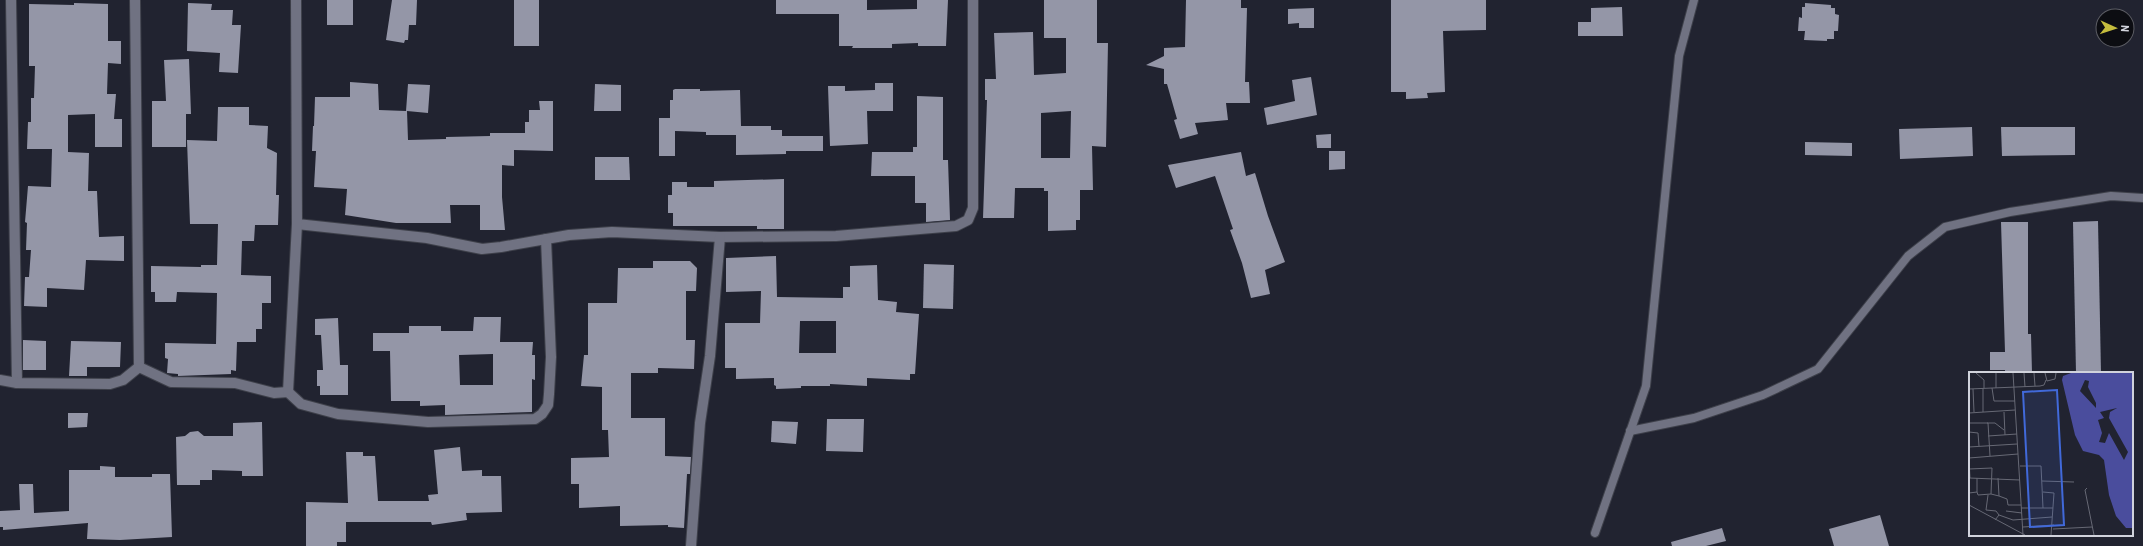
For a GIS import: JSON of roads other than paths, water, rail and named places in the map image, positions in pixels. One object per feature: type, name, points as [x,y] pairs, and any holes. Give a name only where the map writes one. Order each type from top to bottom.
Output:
[{"type":"street","points":[[11,0],[17,383]]},
{"type":"street","points":[[135,0],[139,368]]},
{"type":"street","points":[[288,392],[297,224],[296,0]]},
{"type":"street","points":[[297,224],[426,238],[482,248],[501,247],[546,239],[612,232],[720,236],[836,236],[956,226],[968,220],[973,208],[973,0]]},
{"type":"street","points":[[691,546],[700,423],[710,356],[720,236]]},
{"type":"street","points":[[139,368],[171,382],[235,384],[274,393],[288,392],[301,404],[338,414],[428,422],[535,418],[542,414],[548,405],[549,394],[551,357],[546,239]]},
{"type":"street","points":[[0,380],[17,383],[110,384],[123,380],[139,368]]},
{"type":"lane","points":[[1595,533],[1646,386],[1679,56],[1694,0]]},
{"type":"lane","points":[[1630,431],[1694,418],[1749,400],[1818,369],[1908,256],[1945,227],[2010,212],[2111,196],[2143,198]]}]
